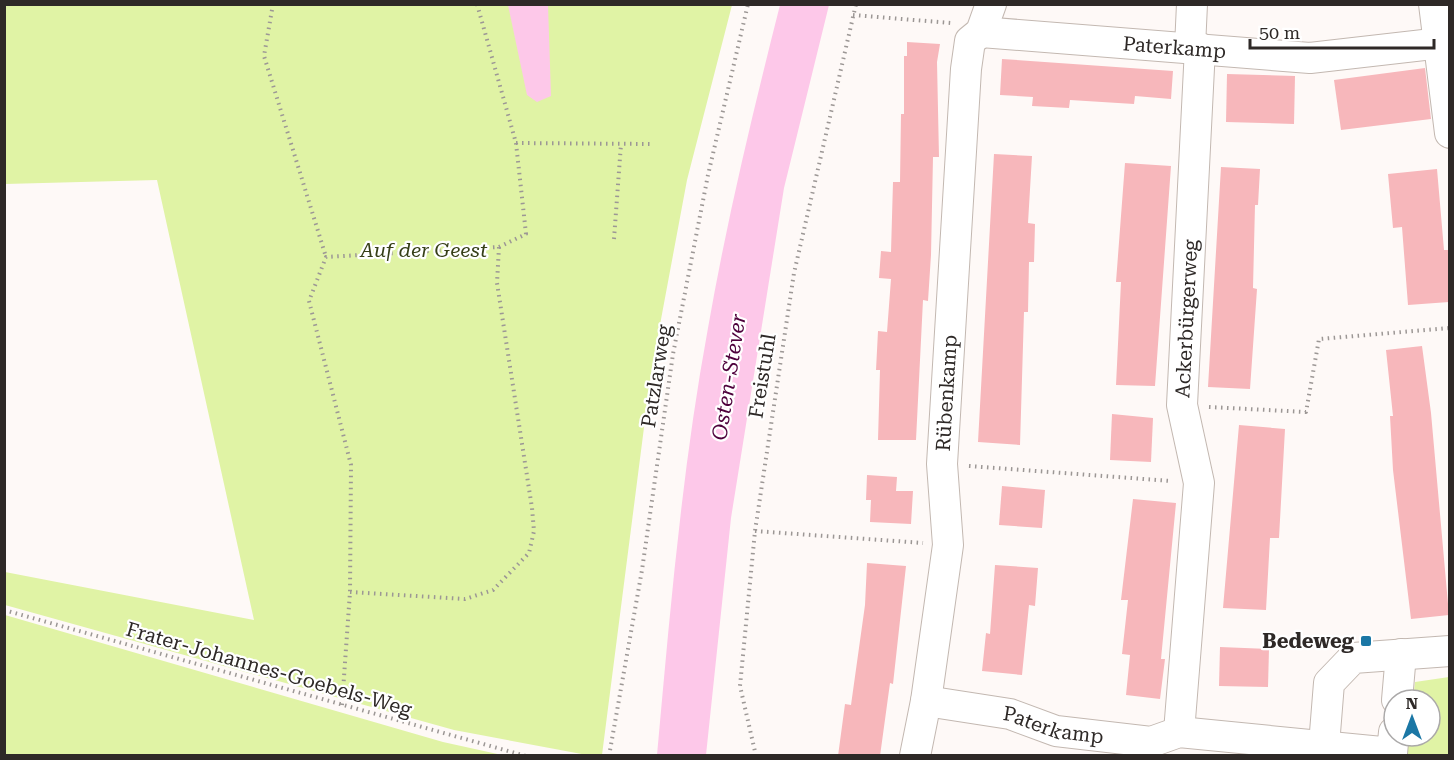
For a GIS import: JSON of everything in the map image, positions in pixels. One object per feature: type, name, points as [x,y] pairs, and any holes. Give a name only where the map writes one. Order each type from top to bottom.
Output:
[{"type":"street","name":"Rübenkamp","points":[[915,756],[926,701],[948,545],[942,464],[966,69],[970,41],[981,32],[991,4]]},
{"type":"street","name":"Ackerbürgerweg","points":[[1179,732],[1199,483],[1182,405],[1195,48],[1192,4]]},
{"type":"street","points":[[1434,4],[1444,43],[1449,133]]},
{"type":"street","name":"Paterkamp","points":[[981,32],[1310,58],[1444,43]]},
{"type":"street","points":[[1324,745],[1329,683],[1353,658],[1449,651]]},
{"type":"street","points":[[1398,688],[1401,654]]},
{"type":"street","name":"Paterkamp","points":[[926,701],[1010,714],[1056,731],[1150,749],[1179,732],[1324,745],[1382,747]]},
{"type":"path","points":[[273,4],[264,56],[326,257],[309,301],[351,465],[350,592],[342,705]]},
{"type":"path","points":[[326,257],[499,247],[526,234],[516,143],[477,4]]},
{"type":"path","name":"Patzlarweg","points":[[609,756],[642,570],[673,354],[708,175],[748,4]]},
{"type":"path","name":"Freistuhl","points":[[756,756],[740,686],[755,531],[794,273],[856,4]]},
{"type":"path","points":[[853,15],[967,24],[981,32]]},
{"type":"path","points":[[516,143],[650,144]]},
{"type":"path","points":[[614,239],[621,144]]},
{"type":"path","points":[[350,592],[465,599],[494,590],[529,553],[534,531],[532,508],[497,283],[499,247]]},
{"type":"path","points":[[1182,405],[1306,412],[1319,339],[1449,328]]},
{"type":"path","points":[[942,464],[1199,483]]},
{"type":"path","points":[[755,531],[948,545]]},
{"type":"path","name":"Frater-Johannes-Goebels-Weg","points":[[4,610],[526,756]]},
{"type":"green space","name":"Auf der Geest","points":[[4,5],[732,5],[687,180],[651,373],[602,755],[587,755],[454,730],[5,605],[5,572],[254,620],[157,180],[5,184]]},
{"type":"green space","points":[[5,615],[443,742],[502,755],[5,755]]},
{"type":"green space","points":[[1449,677],[1449,755],[1407,755],[1408,748],[1442,748],[1442,688],[1414,688],[1415,682]]},
{"type":"water","points":[[508,5],[548,5],[551,96],[537,102],[527,95]]},
{"type":"water","name":"Osten-Stever","points":[[780,5],[829,5],[784,188],[731,518],[706,755],[657,755],[678,541],[699,381],[732,206]]},
{"type":"building","points":[[907,42],[940,44],[937,62],[939,157],[933,157],[931,255],[928,301],[923,300],[916,440],[878,440],[880,370],[876,370],[878,331],[887,332],[891,279],[879,278],[881,251],[891,252],[893,182],[900,182],[901,114],[904,114],[904,56],[907,56]]},
{"type":"building","points":[[1002,59],[1173,71],[1171,99],[1135,96],[1134,104],[1070,100],[1069,108],[1032,106],[1033,97],[1000,95]]},
{"type":"building","points":[[1425,68],[1431,119],[1341,130],[1334,80]]},
{"type":"building","points":[[1227,74],[1295,76],[1294,124],[1226,122]]},
{"type":"building","points":[[994,154],[1032,156],[1028,223],[1035,224],[1034,262],[1029,262],[1028,312],[1024,312],[1020,445],[978,442]]},
{"type":"building","points":[[1125,163],[1171,166],[1155,386],[1116,385],[1121,282],[1116,282]]},
{"type":"building","points":[[1221,167],[1260,169],[1258,205],[1255,205],[1253,288],[1257,289],[1250,389],[1208,387]]},
{"type":"building","points":[[1437,169],[1444,250],[1448,250],[1449,302],[1408,305],[1402,227],[1393,228],[1388,174]]},
{"type":"building","points":[[1422,346],[1431,413],[1449,615],[1411,619],[1393,470],[1390,416],[1393,416],[1386,350]]},
{"type":"building","points":[[1112,414],[1153,418],[1151,462],[1110,460]]},
{"type":"building","points":[[1239,425],[1285,429],[1279,538],[1270,538],[1266,610],[1223,608]]},
{"type":"building","points":[[867,475],[897,477],[896,491],[913,491],[911,524],[870,522],[871,500],[866,500]]},
{"type":"building","points":[[1002,486],[1045,490],[1042,528],[999,525]]},
{"type":"building","points":[[1133,499],[1176,503],[1161,659],[1165,659],[1160,699],[1126,695],[1130,655],[1122,654],[1128,600],[1121,600]]},
{"type":"building","points":[[867,563],[906,566],[893,684],[890,683],[880,756],[838,756],[845,704],[851,705],[865,605]]},
{"type":"building","points":[[995,565],[1038,568],[1035,606],[1029,605],[1022,675],[982,671],[986,633],[990,634]]},
{"type":"building","points":[[1220,647],[1269,649],[1268,687],[1219,686]]},
{"type":"place","name":"Bedeweg","points":[[1366,641]]}]
